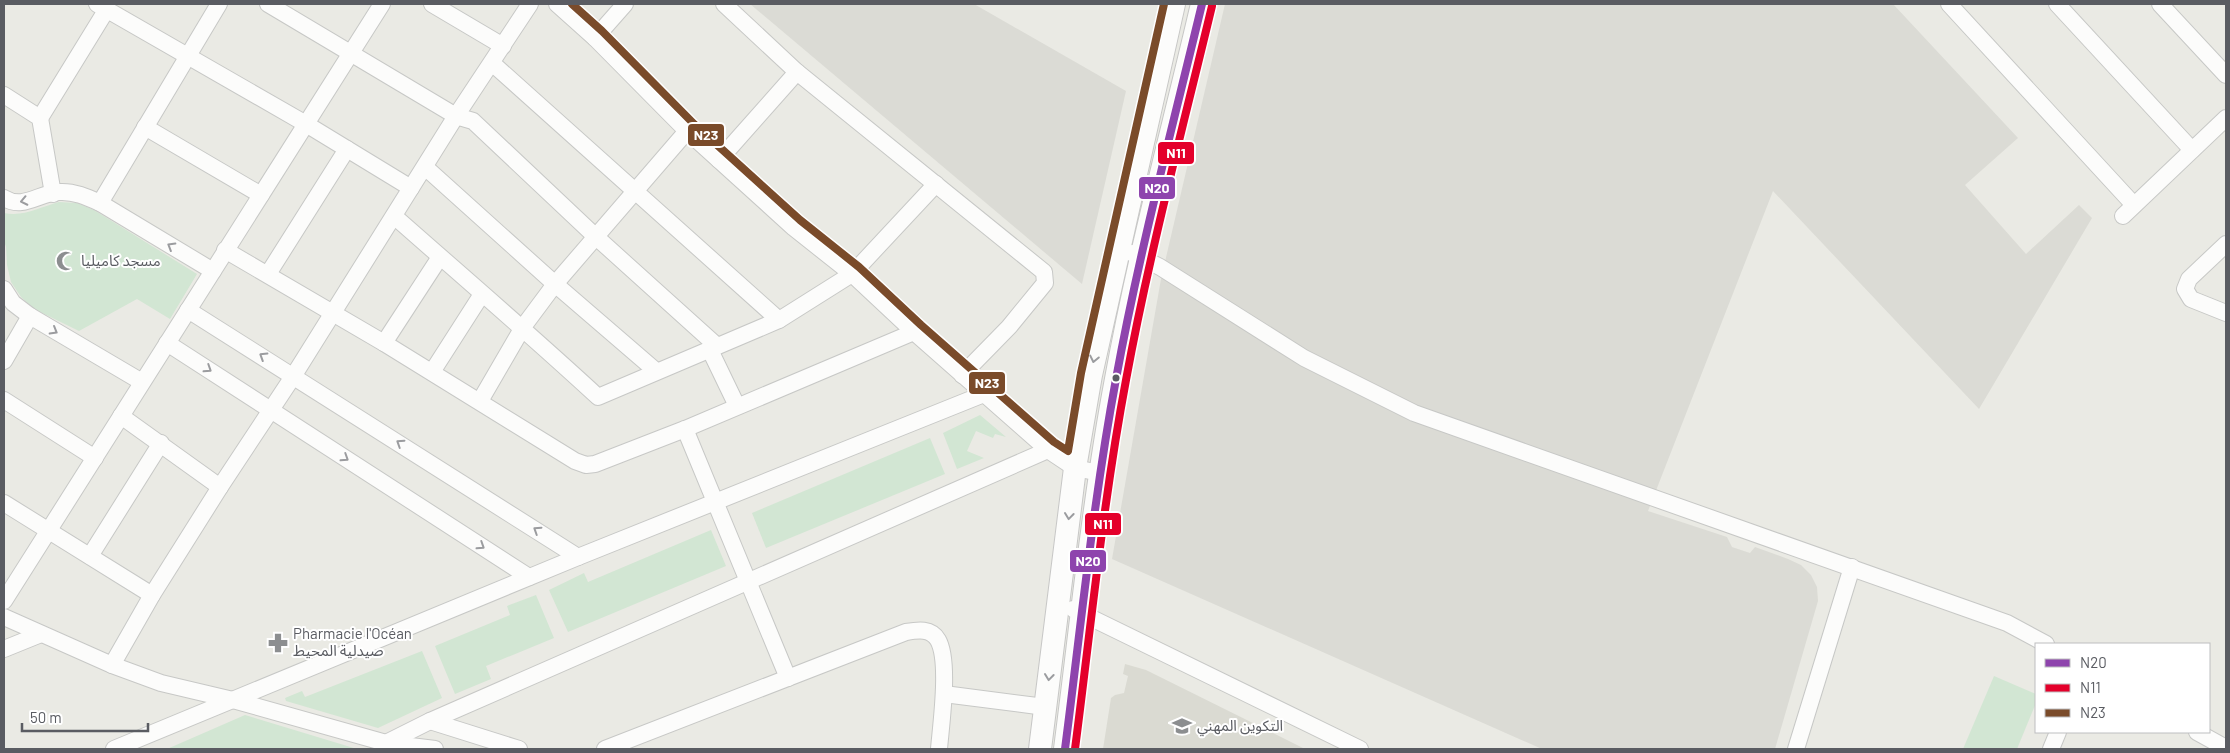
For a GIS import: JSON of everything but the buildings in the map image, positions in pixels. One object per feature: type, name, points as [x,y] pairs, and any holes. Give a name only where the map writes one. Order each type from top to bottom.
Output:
[{"type":"main road","points":[[1040,749],[1075,468],[1090,375],[1174,4]]},
{"type":"main road","points":[[1065,749],[1100,473],[1116,378],[1140,256],[1202,4]]},
{"type":"street","points":[[100,203],[220,4]]},
{"type":"street","points":[[4,601],[382,4]]},
{"type":"street","points":[[432,4],[503,46]]},
{"type":"street","points":[[112,665],[152,595],[220,487],[294,375],[456,116],[530,4]]},
{"type":"street","points":[[557,4],[595,38],[686,131],[794,228],[852,274],[914,332],[1048,450],[1075,468],[1100,473]]},
{"type":"street","points":[[595,38],[625,4]]},
{"type":"street","points":[[724,4],[797,72],[1039,266],[1046,277],[1045,283],[1031,302],[962,375]]},
{"type":"street","points":[[1949,4],[2129,211],[2226,118]]},
{"type":"street","points":[[2057,4],[2192,150]]},
{"type":"street","points":[[2160,4],[2226,75]]},
{"type":"street","points":[[276,6],[456,116],[473,121],[714,348],[737,406]]},
{"type":"street","points":[[53,194],[40,118],[102,7],[306,124],[411,188]]},
{"type":"street","points":[[492,63],[779,320]]},
{"type":"street","points":[[719,160],[797,72]]},
{"type":"street","points":[[4,95],[40,118]]},
{"type":"street","points":[[145,127],[261,195]]},
{"type":"street","points":[[480,401],[523,327],[555,284],[686,131]]},
{"type":"street","points":[[268,274],[347,149]]},
{"type":"street","points":[[425,166],[555,284],[656,371]]},
{"type":"street","points":[[394,216],[482,294],[523,327],[598,397],[779,320],[852,274],[936,184]]},
{"type":"street","points":[[4,198],[10,202],[21,204],[59,192],[80,194],[100,203],[213,271]]},
{"type":"street","points":[[2226,244],[2189,278],[2185,289],[2191,299],[2226,313]]},
{"type":"street","points":[[1118,248],[1140,256],[1160,267],[1304,358],[1414,413],[2007,623],[2044,643]]},
{"type":"street","points":[[225,250],[586,465],[596,464],[685,429],[914,332]]},
{"type":"street","points":[[384,343],[440,257]]},
{"type":"street","points":[[4,289],[13,303],[30,316],[142,382]]},
{"type":"street","points":[[432,372],[482,294]]},
{"type":"street","points":[[188,310],[294,375],[578,557]]},
{"type":"street","points":[[4,361],[30,316]]},
{"type":"street","points":[[167,343],[529,577]]},
{"type":"street","points":[[114,749],[578,557],[984,394]]},
{"type":"street","points":[[4,400],[94,458]]},
{"type":"street","points":[[121,416],[220,487]]},
{"type":"street","points":[[685,429],[788,678]]},
{"type":"street","points":[[90,556],[160,443]]},
{"type":"street","points":[[386,743],[1048,450]]},
{"type":"street","points":[[4,503],[152,595]]},
{"type":"street","points":[[1796,749],[1852,567]]},
{"type":"street","points":[[1058,600],[1082,614],[1360,749]]},
{"type":"street","points":[[4,617],[112,665],[161,684],[233,700],[386,743],[435,749]]},
{"type":"street","points":[[605,749],[906,632],[921,629],[931,633],[938,640],[942,654],[944,694],[938,749]]},
{"type":"street","points":[[4,649],[41,634]]},
{"type":"street","points":[[944,694],[1045,707]]},
{"type":"street","points":[[430,722],[519,749]]},
{"type":"street","points":[[2051,749],[2058,733]]},
{"type":"street","points":[[2199,733],[2226,748]]},
{"type":"shaded area","points":[[750,4],[974,4],[1126,91],[1082,284]]},
{"type":"shaded area","points":[[1225,4],[1893,4],[2018,138],[1965,185],[2026,254],[2079,205],[2092,218],[1979,409],[1773,191],[1648,511],[1727,537],[1732,547],[1750,553],[1755,547],[1788,559],[1801,565],[1811,575],[1817,587],[1818,601],[1775,749],[1542,749],[1112,559],[1161,279]]},
{"type":"shaded area","name":"التكوين المهني","points":[[1125,664],[1146,670],[1305,749],[1103,749],[1111,698],[1124,693],[1128,676],[1123,674]]},
{"type":"green space","points":[[59,202],[77,203],[94,210],[197,274],[170,319],[137,299],[79,331],[34,309],[21,297],[11,282],[7,265],[4,241],[4,213],[25,213]]},
{"type":"green space","points":[[980,415],[1006,437],[995,434],[993,438],[976,431],[967,451],[984,458],[957,469],[943,433]]},
{"type":"green space","points":[[930,438],[945,474],[766,548],[752,513]]},
{"type":"green space","points":[[711,530],[726,566],[568,632],[549,590],[584,573],[588,582]]},
{"type":"green space","points":[[536,595],[554,638],[486,666],[491,679],[455,694],[435,646],[510,615],[507,606]]},
{"type":"green space","points":[[422,651],[442,698],[378,728],[286,701],[285,698],[302,691],[305,697]]},
{"type":"green space","points":[[1994,676],[2035,694],[2035,705],[2017,749],[1963,749]]},
{"type":"green space","points":[[245,715],[357,749],[167,749]]},
{"type":"transit line","name":"N23","points":[[572,4],[602,31],[694,124],[800,220],[859,267],[921,325],[1054,442],[1068,451],[1081,373],[1164,4]]},
{"type":"transit line","name":"N20","points":[[1065,749],[1094,518],[1116,379],[1145,238],[1202,4]]},
{"type":"transit line","name":"N11","points":[[1075,749],[1104,518],[1126,380],[1155,240],[1212,6]]},
{"type":"place","name":"مسجد كاميليا","points":[[66,261]]},
{"type":"place","name":"Pharmacie l'Océan صيدلية المحيط","points":[[278,643]]},
{"type":"place","name":"التكوين المهني","points":[[1182,726]]}]
